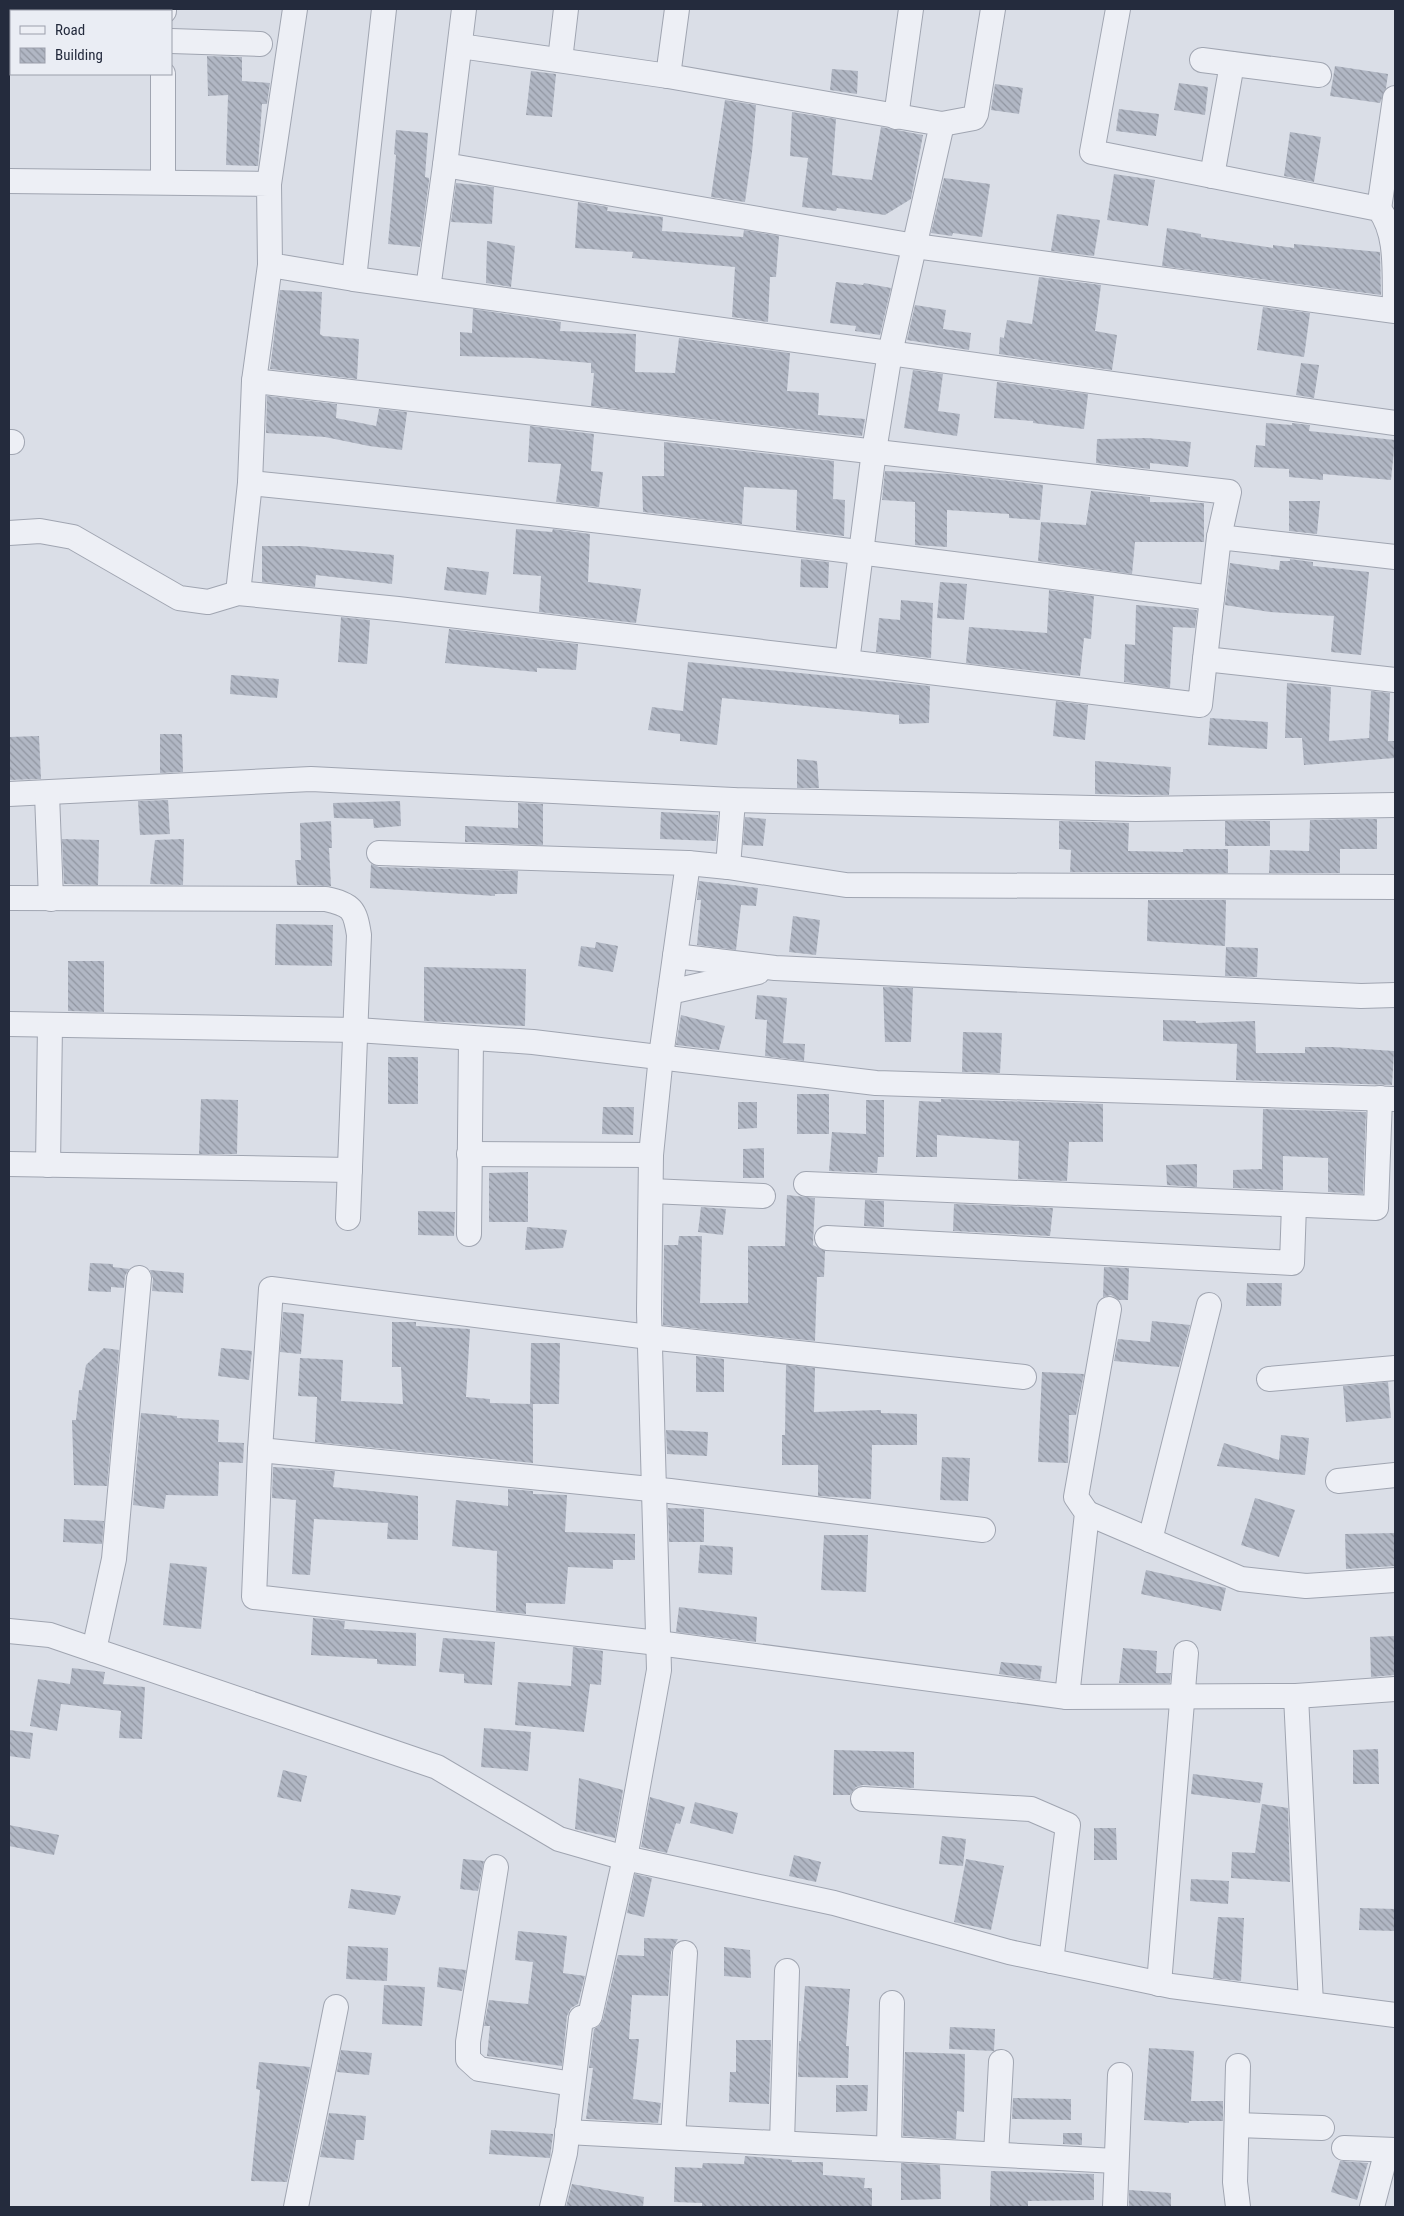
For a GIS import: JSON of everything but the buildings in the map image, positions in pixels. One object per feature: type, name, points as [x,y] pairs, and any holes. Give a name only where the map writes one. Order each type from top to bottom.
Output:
[{"type":"street","points":[[238,593],[250,483],[254,381],[270,265],[269,184],[295,9]]},
{"type":"street","points":[[354,279],[384,9]]},
{"type":"street","points":[[428,289],[464,9]]},
{"type":"street","points":[[560,60],[566,9]]},
{"type":"street","points":[[668,76],[677,9]]},
{"type":"street","points":[[896,117],[912,9]]},
{"type":"street","points":[[460,46],[668,76],[942,124],[970,119],[976,114],[994,9]]},
{"type":"street","points":[[1118,9],[1092,152],[1379,209],[1388,220],[1392,238],[1395,302]]},
{"type":"street","points":[[172,40],[260,44]]},
{"type":"street","points":[[1202,60],[1319,75]]},
{"type":"street","points":[[1212,176],[1232,64]]},
{"type":"street","points":[[163,75],[163,182]]},
{"type":"street","points":[[1379,209],[1395,98]]},
{"type":"street","points":[[847,662],[874,451],[890,353],[942,124]]},
{"type":"street","points":[[445,165],[915,246],[1395,311]]},
{"type":"street","points":[[9,181],[269,184]]},
{"type":"street","points":[[270,265],[354,279],[1395,423]]},
{"type":"street","points":[[9,533],[40,531],[73,537],[179,598],[208,602],[238,593],[398,609],[1200,705],[1219,537],[1230,492],[254,381]]},
{"type":"street","points":[[250,483],[408,499],[861,551],[1212,598]]},
{"type":"street","points":[[1219,537],[1395,557]]},
{"type":"street","points":[[1205,659],[1395,680]]},
{"type":"street","points":[[9,794],[47,794],[311,779],[733,800],[1136,808],[1395,805]]},
{"type":"street","points":[[47,794],[51,899]]},
{"type":"street","points":[[728,867],[733,800]]},
{"type":"street","points":[[378,852],[688,863],[728,867],[846,885],[1395,887]]},
{"type":"street","points":[[552,2207],[565,2152],[581,2018],[590,2016],[625,1858],[659,1670],[652,1490],[650,1337],[651,1155],[661,1056],[688,863]]},
{"type":"street","points":[[9,898],[326,899],[345,903],[356,915],[359,935],[357,1030],[348,1218]]},
{"type":"street","points":[[675,956],[775,968],[1361,996],[1395,995]]},
{"type":"street","points":[[670,992],[775,968]]},
{"type":"street","points":[[9,1024],[357,1030],[533,1042],[876,1082],[1388,1098],[1376,1208],[806,1184]]},
{"type":"street","points":[[48,1165],[50,1025]]},
{"type":"street","points":[[469,1234],[471,1038]]},
{"type":"street","points":[[469,1154],[651,1155]]},
{"type":"street","points":[[9,1164],[350,1170]]},
{"type":"street","points":[[651,1190],[763,1196]]},
{"type":"street","points":[[827,1238],[1292,1263],[1294,1205]]},
{"type":"street","points":[[94,1650],[114,1559],[139,1278]]},
{"type":"street","points":[[1024,1377],[650,1337],[271,1289],[260,1450],[254,1598],[658,1643],[1067,1697],[1296,1696],[1395,1689]]},
{"type":"street","points":[[1150,1540],[1209,1305]]},
{"type":"street","points":[[1109,1309],[1076,1497],[1087,1513],[1241,1579],[1306,1586],[1395,1580]]},
{"type":"street","points":[[1269,1379],[1395,1368]]},
{"type":"street","points":[[260,1450],[652,1490],[983,1530]]},
{"type":"street","points":[[1338,1481],[1395,1475]]},
{"type":"street","points":[[1067,1697],[1087,1513]]},
{"type":"street","points":[[9,1631],[50,1635],[437,1767],[559,1839],[625,1858],[834,1903],[1009,1952],[1159,1984],[1395,2015]]},
{"type":"street","points":[[1159,1984],[1186,1653]]},
{"type":"street","points":[[1296,1696],[1311,2004]]},
{"type":"street","points":[[863,1799],[1031,1809],[1068,1826],[1051,1961]]},
{"type":"street","points":[[496,1867],[468,2042],[468,2059],[479,2069],[573,2084]]},
{"type":"street","points":[[673,2137],[685,1952]]},
{"type":"street","points":[[782,2143],[787,1971]]},
{"type":"street","points":[[889,2149],[892,2003]]},
{"type":"street","points":[[296,2207],[336,2007]]},
{"type":"street","points":[[996,2154],[1001,2062]]},
{"type":"street","points":[[1238,2066],[1235,2182],[1238,2207]]},
{"type":"street","points":[[1115,2207],[1120,2075]]},
{"type":"street","points":[[1237,2125],[1322,2128]]},
{"type":"street","points":[[567,2132],[1116,2161]]},
{"type":"street","points":[[1344,2148],[1391,2150],[1372,2207]]}]
